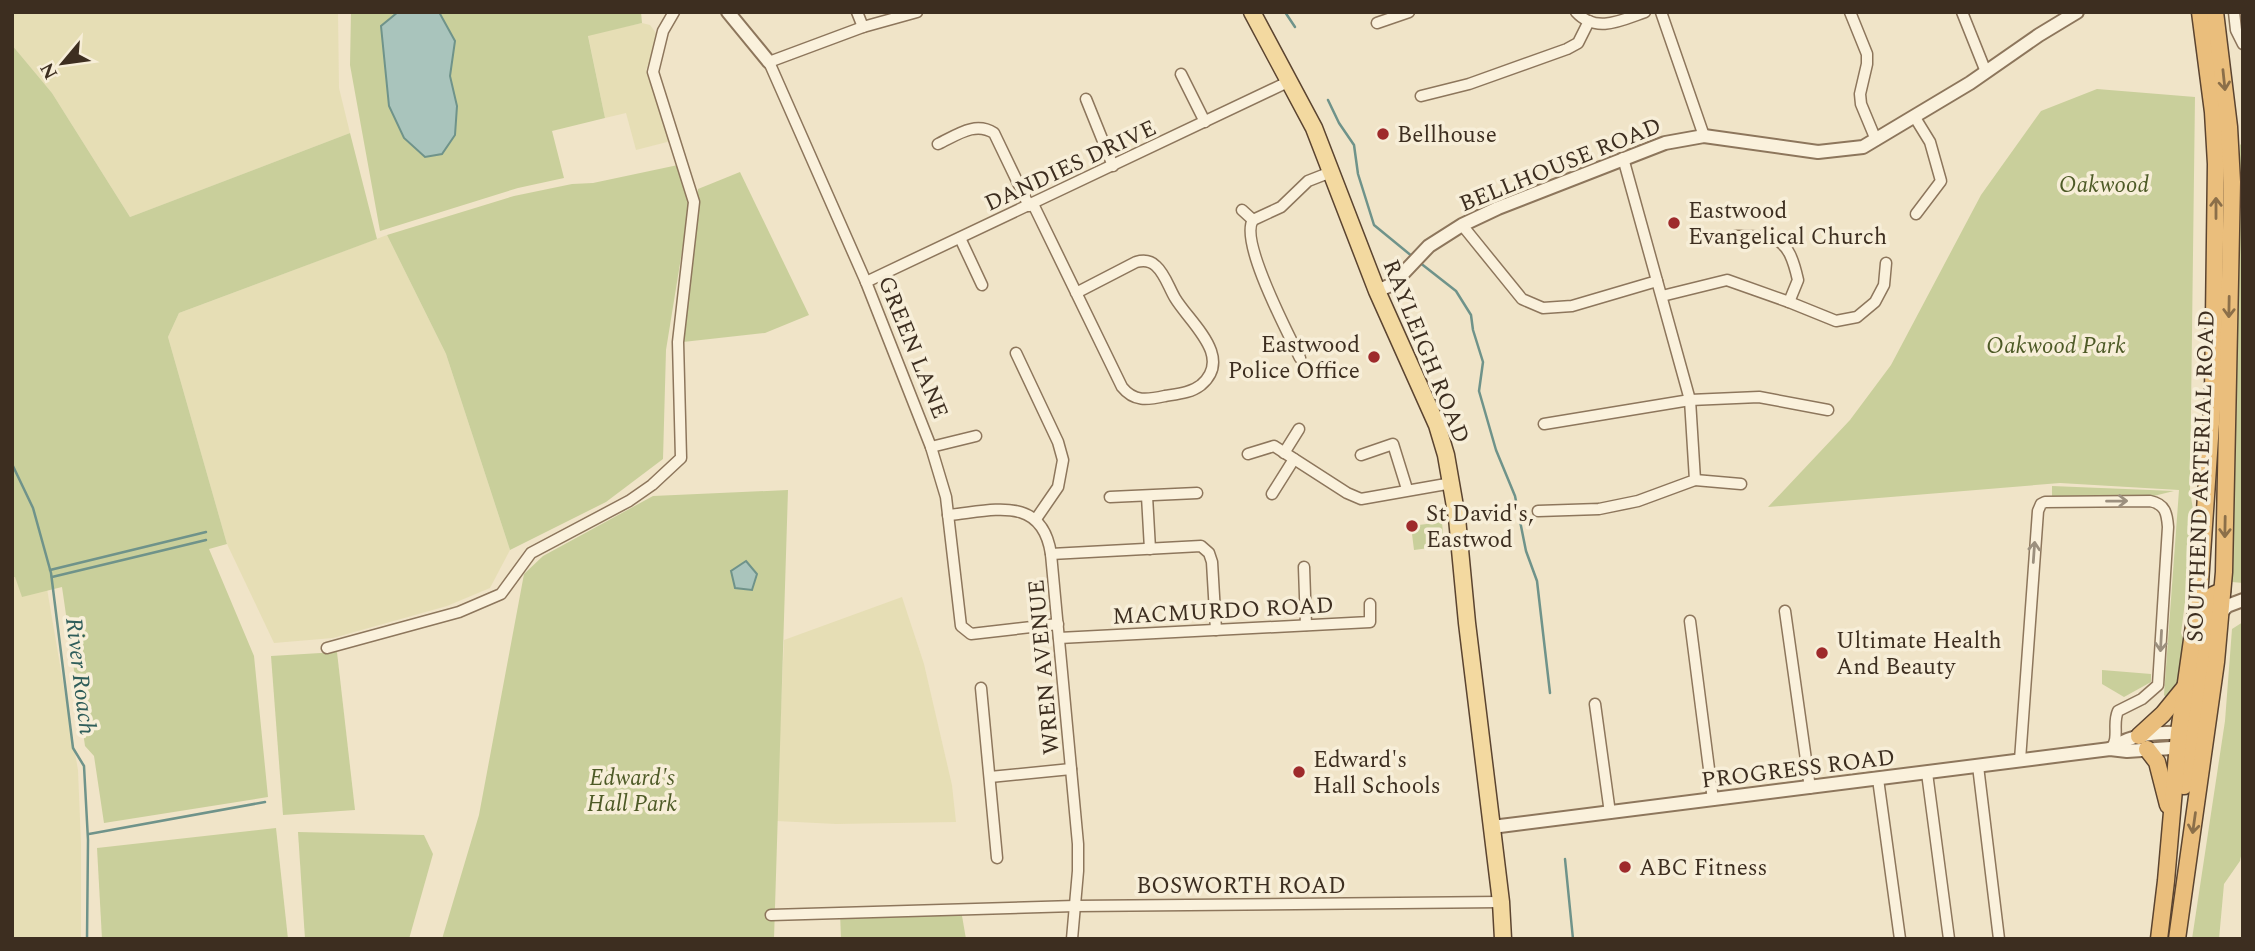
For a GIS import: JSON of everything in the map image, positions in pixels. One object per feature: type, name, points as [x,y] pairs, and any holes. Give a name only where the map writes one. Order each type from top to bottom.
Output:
[{"type":"highway","points":[[2193,12],[2199,45],[2206,56]]},
{"type":"highway","name":"SOUTHEND ARTERIAL ROAD","points":[[2177,939],[2192,740],[2188,680],[2200,583],[2213,395],[2216,164],[2200,12]]},
{"type":"highway","name":"SOUTHEND ARTERIAL ROAD","points":[[2159,939],[2172,821],[2192,740],[2216,662],[2222,591],[2232,182],[2229,127],[2215,12]]},
{"type":"highway","points":[[2166,881],[2173,869],[2210,601],[2216,593],[2222,591]]},
{"type":"highway","points":[[2172,821],[2157,762],[2138,741],[2179,696],[2188,680]]},
{"type":"main road","name":"RAYLEIGH ROAD","points":[[1252,12],[1314,128],[1377,292],[1437,425],[1452,483],[1501,902],[1503,939]]},
{"type":"street","points":[[327,648],[459,612],[500,594],[531,553],[629,501],[652,485],[681,458],[678,342],[694,202],[653,72],[663,31],[674,12]]},
{"type":"street","name":"GREEN LANE","points":[[728,12],[768,62],[866,282],[932,447],[943,483],[959,621],[963,629],[976,634],[1058,624]]},
{"type":"street","points":[[857,12],[863,27]]},
{"type":"street","points":[[768,62],[863,27],[917,12]]},
{"type":"street","points":[[1377,23],[1409,12]]},
{"type":"street","points":[[1576,12],[1588,21],[1603,26],[1645,12]]},
{"type":"street","points":[[1661,12],[1704,136]]},
{"type":"street","points":[[1850,12],[1867,54],[1860,94],[1861,104],[1876,141]]},
{"type":"street","points":[[1962,12],[1986,72]]},
{"type":"street","name":"BELLHOUSE ROAD","points":[[1377,292],[1393,284],[1442,236],[1462,225],[1623,158],[1677,140],[1704,136],[1818,152],[1848,150],[1876,141],[2077,12]]},
{"type":"street","points":[[2234,12],[2236,30],[2243,44]]},
{"type":"street","points":[[1421,96],[1469,84],[1567,49],[1578,43],[1588,21]]},
{"type":"street","points":[[1181,74],[1205,122]]},
{"type":"street","name":"DANDIES DRIVE","points":[[866,282],[1290,81]]},
{"type":"street","points":[[1086,99],[1113,166]]},
{"type":"street","points":[[1914,116],[1930,142],[1941,181],[1916,214]]},
{"type":"street","points":[[938,144],[974,127],[985,127],[994,133],[1122,387],[1133,397],[1146,400],[1187,392],[1202,385],[1207,379],[1213,363],[1212,349],[1183,310],[1161,272],[1151,262],[1136,262],[1076,293]]},
{"type":"street","points":[[1623,158],[1690,400],[1695,481]]},
{"type":"street","points":[[1300,358],[1271,299],[1250,244],[1249,229],[1253,220],[1281,207],[1308,181],[1331,172]]},
{"type":"street","points":[[1242,210],[1253,220]]},
{"type":"street","points":[[1462,225],[1522,299],[1543,308],[1572,306],[1657,281]]},
{"type":"street","points":[[1735,236],[1763,236],[1776,239],[1787,246],[1798,280],[1789,302]]},
{"type":"street","points":[[960,238],[982,285]]},
{"type":"street","points":[[1662,296],[1727,280],[1836,321],[1857,317],[1875,302],[1884,285],[1886,263]]},
{"type":"street","points":[[947,515],[1009,510],[1036,519],[1058,487],[1063,460],[1058,442],[1016,353]]},
{"type":"street","points":[[1544,424],[1690,400],[1759,397],[1828,410]]},
{"type":"street","points":[[1272,494],[1300,429]]},
{"type":"street","points":[[932,447],[976,436]]},
{"type":"street","points":[[1361,455],[1393,444],[1407,489]]},
{"type":"street","points":[[1248,454],[1271,446],[1361,499],[1452,483]]},
{"type":"street","points":[[1538,512],[1599,509],[1638,501],[1695,481],[1741,484]]},
{"type":"street","points":[[1110,497],[1197,493]]},
{"type":"street","points":[[1147,496],[1150,549]]},
{"type":"street","points":[[2020,761],[2038,511],[2041,504],[2049,502],[2150,500],[2162,506],[2166,512],[2168,527],[2158,685],[2142,699],[2118,711],[2116,740],[2110,749]]},
{"type":"street","name":"WREN AVENUE","points":[[1036,519],[1048,535],[1051,554],[1072,769],[1079,858],[1072,939]]},
{"type":"street","points":[[1051,554],[1196,546],[1206,550],[1212,562],[1216,630]]},
{"type":"street","points":[[1304,567],[1306,625]]},
{"type":"street","points":[[2222,591],[2243,594]]},
{"type":"street","points":[[2220,614],[2227,606],[2243,600]]},
{"type":"street","name":"MACMURDO ROAD","points":[[1059,638],[1370,622],[1370,604]]},
{"type":"street","points":[[1785,611],[1810,788]]},
{"type":"street","points":[[1690,621],[1713,800]]},
{"type":"street","points":[[981,688],[997,858]]},
{"type":"street","points":[[1595,704],[1610,813]]},
{"type":"street","points":[[2115,729],[2121,737],[2138,741]]},
{"type":"street","name":"PROGRESS ROAD","points":[[1492,827],[2020,761],[2110,749],[2138,741],[2192,740]]},
{"type":"street","name":"PROGRESS ROAD","points":[[2110,749],[2127,751],[2138,741]]},
{"type":"street","points":[[1978,766],[1999,939]]},
{"type":"street","points":[[990,777],[1072,769]]},
{"type":"street","points":[[1927,773],[1949,939]]},
{"type":"street","points":[[1878,779],[1900,939]]},
{"type":"street","name":"BOSWORTH ROAD","points":[[771,915],[1075,906],[1501,902]]},
{"type":"shaded area","points":[[12,12],[338,12],[339,88],[350,133],[130,217],[52,93],[12,45]]},
{"type":"shaded area","points":[[642,23],[650,25],[659,37],[646,70],[671,141],[636,150],[626,113],[605,118],[588,35]]},
{"type":"shaded area","points":[[387,235],[446,354],[510,550],[490,588],[447,606],[333,638],[274,643],[227,544],[168,337],[179,313]]},
{"type":"shaded area","points":[[12,577],[45,577],[78,770],[81,939],[12,939]]},
{"type":"shaded area","points":[[902,597],[924,664],[952,785],[956,822],[836,824],[776,821],[784,640]]},
{"type":"green space","points":[[351,12],[641,12],[642,23],[588,36],[605,118],[552,131],[564,178],[518,188],[380,231],[350,65]]},
{"type":"green space","points":[[12,45],[52,93],[130,217],[350,133],[377,239],[179,313],[168,337],[227,544],[209,549],[254,656],[268,797],[104,823],[94,756],[85,746],[62,587],[22,597],[15,577],[12,577]]},
{"type":"green space","name":"Oakwood Park","points":[[2097,89],[2195,97],[2190,490],[2193,510],[2190,564],[2181,633],[2186,647],[2183,680],[2168,700],[2164,695],[2179,490],[2060,483],[1768,507],[1850,420],[1891,365],[1981,195],[2041,111]]},
{"type":"green space","points":[[2240,144],[2243,147],[2243,583],[2232,582]]},
{"type":"green space","points":[[678,165],[690,202],[666,350],[663,459],[606,502],[510,550],[446,354],[387,235],[514,196]]},
{"type":"green space","points":[[740,172],[809,315],[765,333],[683,342],[698,189]]},
{"type":"green space","points":[[2052,486],[2174,491],[2133,501],[2052,499]]},
{"type":"green space","name":"Edward's Hall Park","points":[[788,490],[774,939],[442,939],[479,815],[524,574],[543,556],[653,496]]},
{"type":"green space","points":[[1442,522],[1444,546],[1414,550],[1411,526]]},
{"type":"green space","points":[[2243,622],[2243,846],[2240,861],[2224,884],[2219,939],[2192,939],[2225,721],[2232,629]]},
{"type":"green space","points":[[337,652],[355,810],[283,815],[271,656]]},
{"type":"green space","points":[[2102,670],[2151,674],[2151,682],[2124,697],[2102,684]]},
{"type":"green space","points":[[276,828],[288,939],[102,939],[97,848]]},
{"type":"green space","points":[[298,832],[424,835],[433,854],[409,939],[305,939]]},
{"type":"green space","points":[[961,910],[966,939],[841,939],[840,913]]},
{"type":"water","points":[[398,12],[439,12],[455,41],[450,76],[457,106],[455,135],[442,154],[425,157],[404,138],[389,106],[381,26]]},
{"type":"water","points":[[746,561],[757,574],[752,590],[735,588],[731,571]]},
{"type":"waterway","points":[[1285,12],[1295,27]]},
{"type":"waterway","points":[[1328,100],[1354,145],[1358,174],[1374,225],[1413,257]]},
{"type":"waterway","points":[[1419,262],[1456,291],[1471,315],[1483,362],[1479,391],[1496,450],[1515,496],[1526,551],[1537,581],[1550,693]]},
{"type":"waterway","name":"River Roach","points":[[12,464],[33,508],[51,573],[73,748],[84,766],[88,840],[87,939]]},
{"type":"waterway","points":[[50,570],[206,532]]},
{"type":"waterway","points":[[52,577],[206,540]]},
{"type":"waterway","points":[[89,834],[265,802]]},
{"type":"waterway","points":[[1565,859],[1573,939]]},
{"type":"place","name":"Bellhouse","points":[[1383,134]]},
{"type":"place","name":"Eastwood Evangelical Church","points":[[1674,223]]},
{"type":"place","name":"Eastwood Police Office","points":[[1374,357]]},
{"type":"place","name":"St David's, Eastwod","points":[[1412,526]]},
{"type":"place","name":"Ultimate Health And Beauty","points":[[1822,653]]},
{"type":"place","name":"Edward's Hall Schools","points":[[1299,772]]},
{"type":"place","name":"ABC Fitness","points":[[1625,867]]},
{"type":"park label","name":"Oakwood","points":[[2104,184]]}]
